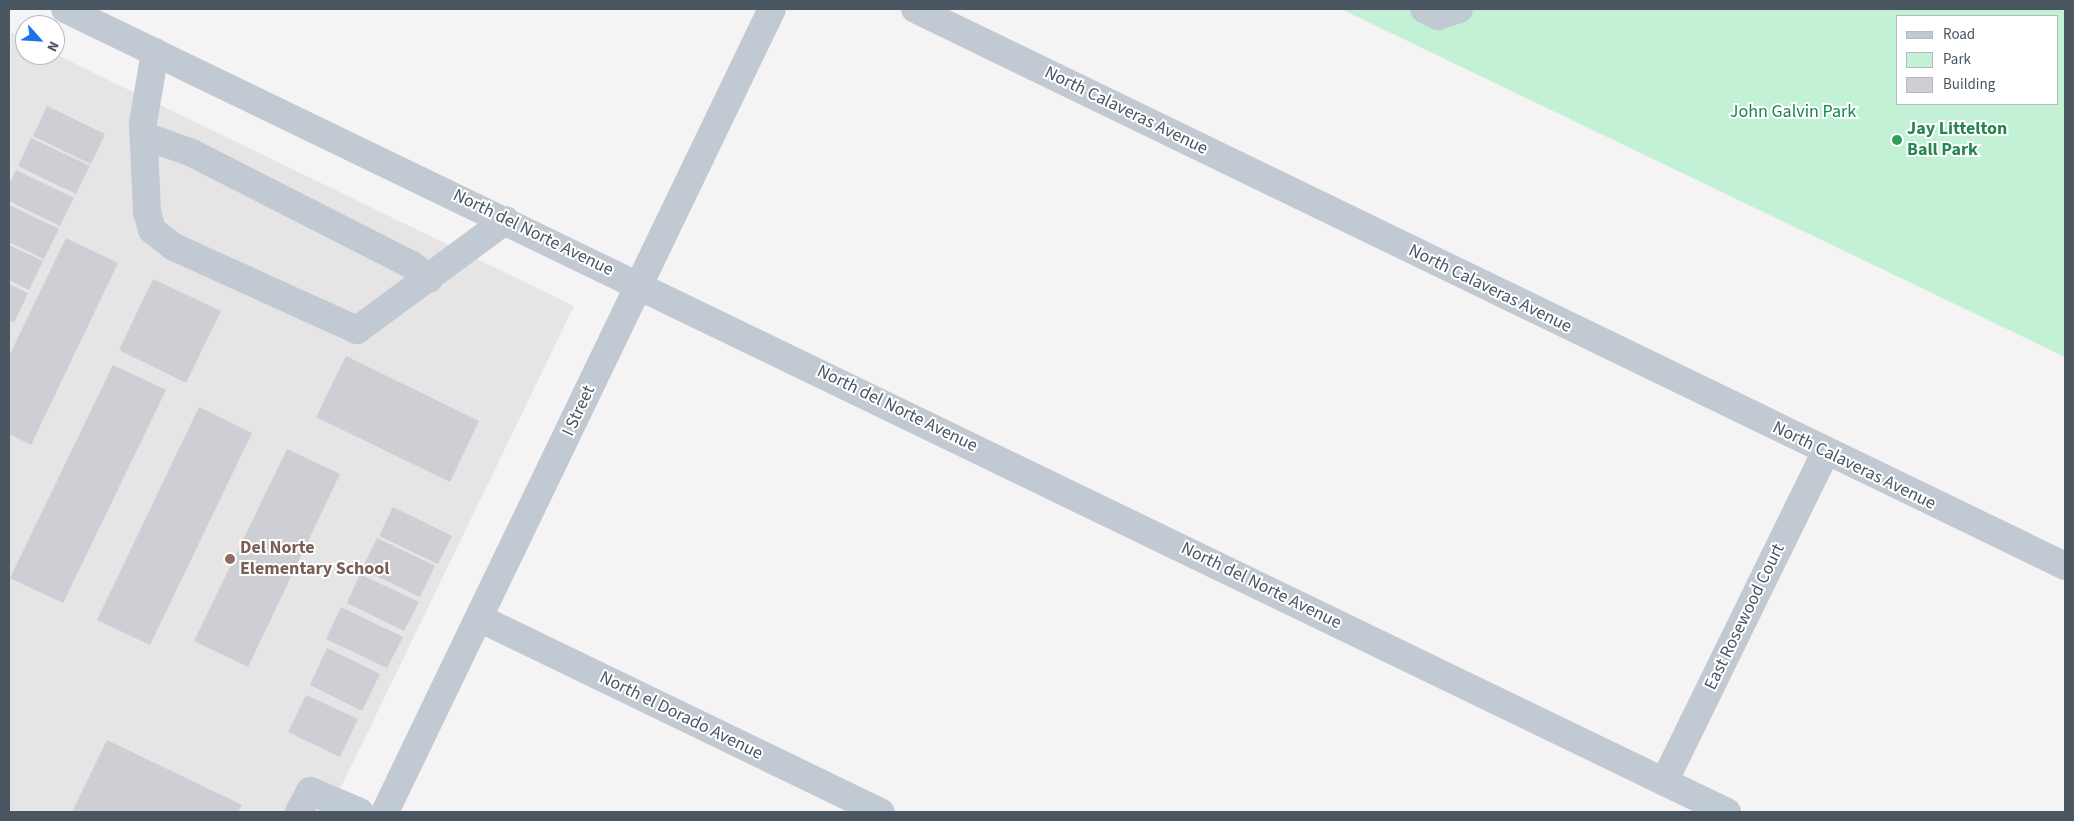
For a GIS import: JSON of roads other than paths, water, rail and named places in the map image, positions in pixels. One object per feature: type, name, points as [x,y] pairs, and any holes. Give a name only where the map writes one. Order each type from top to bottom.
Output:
[{"type":"street","name":"North del Norte Avenue","points":[[65,9],[639,284],[1728,812]]},
{"type":"street","name":"I Street","points":[[385,812],[481,619],[639,284],[772,9]]},
{"type":"street","name":"North Calaveras Avenue","points":[[915,9],[1826,452],[2065,566]]},
{"type":"street","points":[[1424,9],[1438,16],[1459,9]]},
{"type":"street","points":[[155,52],[144,136],[147,212],[152,230],[162,241],[356,330],[429,279],[506,220]]},
{"type":"street","points":[[144,136],[190,152],[412,265],[429,279]]},
{"type":"street","name":"East Rosewood Court","points":[[1664,782],[1826,452]]},
{"type":"street","name":"North el Dorado Avenue","points":[[481,619],[882,812]]},
{"type":"street","points":[[299,812],[310,791],[360,812]]},
{"type":"place","name":"Jay Littelton Ball Park","points":[[1897,140]]},
{"type":"place","name":"Del Norte Elementary School","points":[[230,559]]},
{"type":"park label","name":"John Galvin Park","points":[[1793,112]]}]
